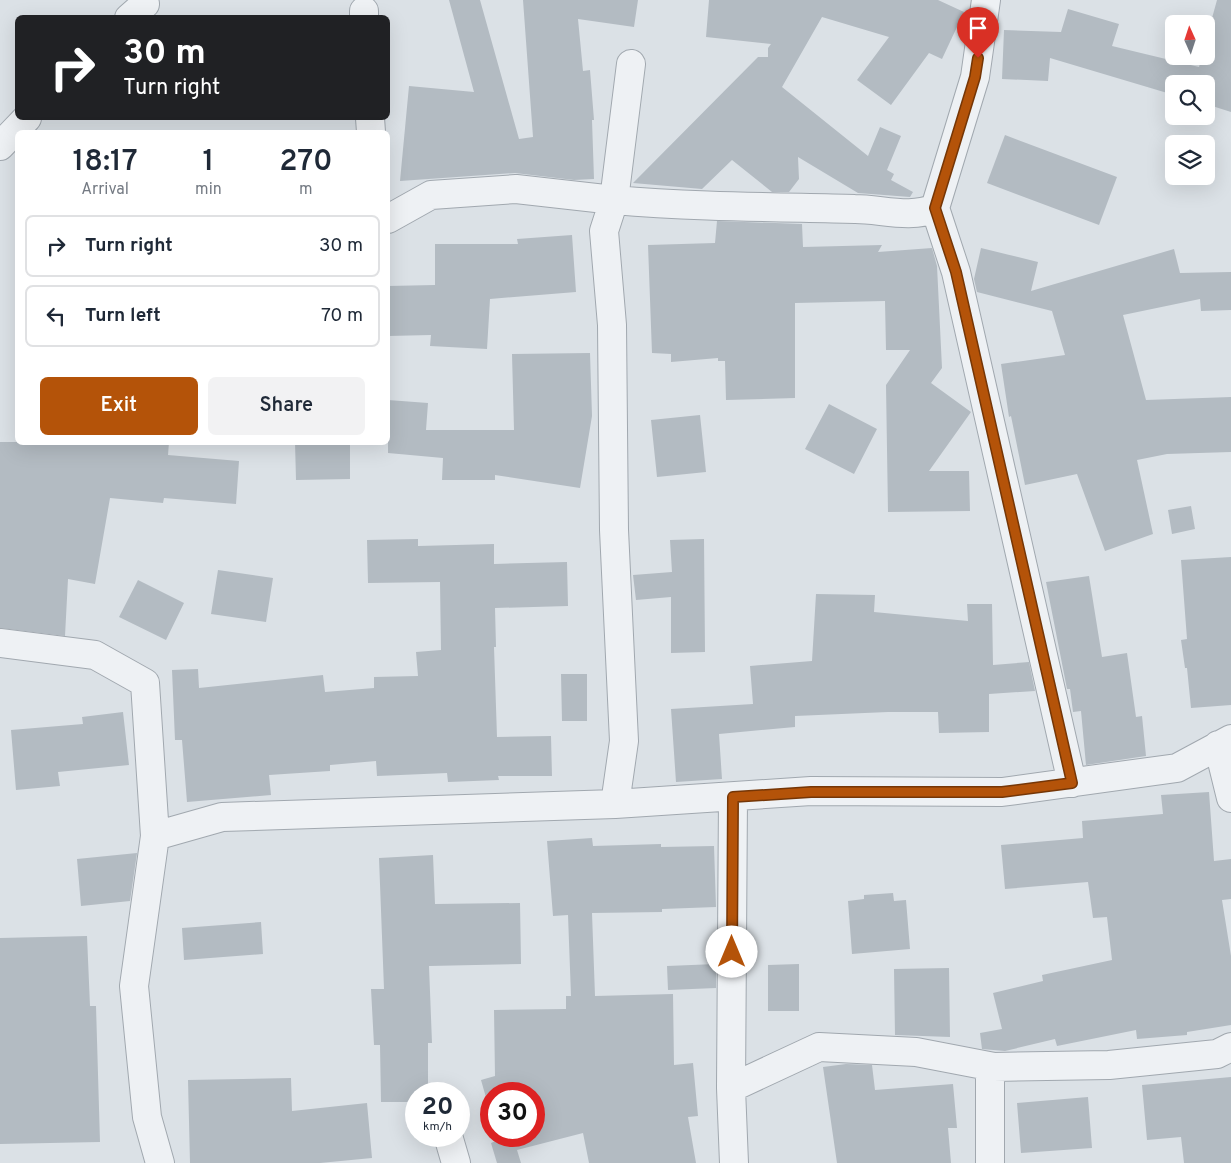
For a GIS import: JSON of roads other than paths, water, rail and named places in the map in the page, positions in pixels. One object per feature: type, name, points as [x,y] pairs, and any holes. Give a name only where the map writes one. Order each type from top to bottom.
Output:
[{"type":"street","points":[[986,0],[975,77],[935,208],[956,272],[1072,783]]},
{"type":"street","points":[[615,804],[624,741],[614,530],[612,325],[604,231],[614,200],[632,64]]},
{"type":"street","points":[[15,130],[25,120]]},
{"type":"street","points":[[0,146],[15,130]]},
{"type":"street","points":[[390,218],[431,195],[516,189],[656,203],[870,209],[922,214],[935,208]]},
{"type":"street","points":[[0,644],[95,655],[145,683],[155,836],[134,986],[147,1117],[160,1163]]},
{"type":"street","points":[[155,836],[222,817],[615,804],[811,792],[1002,792],[1177,768],[1225,742],[1231,798]]},
{"type":"street","points":[[733,797],[731,1088],[734,1163]]},
{"type":"street","points":[[731,1088],[819,1048],[916,1052],[994,1067],[1109,1065],[1217,1054],[1231,1047]]},
{"type":"street","points":[[990,1163],[990,1079],[994,1067]]}]
